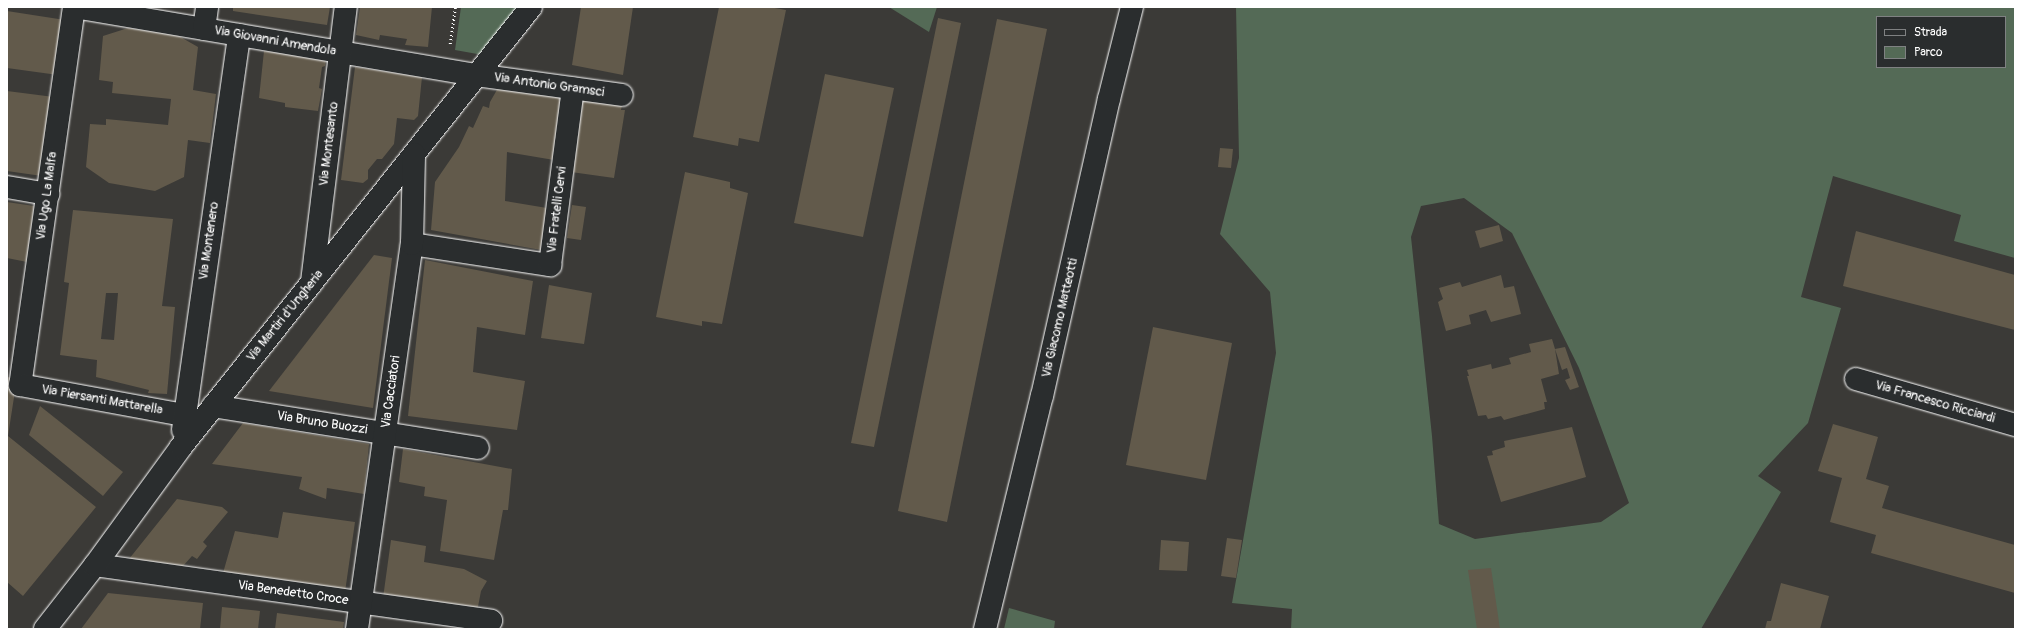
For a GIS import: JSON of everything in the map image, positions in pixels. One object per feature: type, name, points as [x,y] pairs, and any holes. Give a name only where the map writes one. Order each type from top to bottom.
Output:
[{"type":"street","name":"Via Giovanni Amendola","points":[[74,7],[476,75]]},
{"type":"street","name":"Via Ugo La Malfa","points":[[20,385],[74,7]]},
{"type":"street","points":[[204,29],[207,7]]},
{"type":"street","name":"Via Montesanto","points":[[312,282],[346,7]]},
{"type":"street","name":"Via Martiri d'Ungheria","points":[[45,629],[95,566],[181,447],[213,406],[531,7]]},
{"type":"street","name":"Via Giacomo Matteotti","points":[[985,629],[1042,396],[1109,99],[1132,7]]},
{"type":"street","name":"Via Montenero","points":[[181,447],[184,415],[239,35]]},
{"type":"street","name":"Via Antonio Gramsci","points":[[476,75],[622,95]]},
{"type":"street","name":"Via Fratelli Cervi","points":[[412,244],[550,265],[573,88]]},
{"type":"street","name":"Via Cacciatori","points":[[357,629],[412,244],[414,154]]},
{"type":"street","points":[[7,187],[48,194]]},
{"type":"street","name":"Via Francesco Ricciardi","points":[[1856,379],[2015,425]]},
{"type":"street","name":"Via Piersanti Mattarella","points":[[20,385],[184,415]]},
{"type":"street","name":"Via Bruno Buozzi","points":[[213,406],[478,448]]},
{"type":"street","name":"Via Benedetto Croce","points":[[95,566],[491,621]]},
{"type":"path","points":[[447,70],[455,7]]},
{"type":"green space","points":[[461,7],[520,7],[483,55],[455,50]]},
{"type":"green space","points":[[889,7],[937,7],[929,32]]},
{"type":"green space","points":[[1236,7],[2015,7],[2015,258],[1954,241],[1961,215],[1833,176],[1801,297],[1841,308],[1808,423],[1758,476],[1781,492],[1701,629],[1291,629],[1292,609],[1232,603],[1276,353],[1270,292],[1220,234],[1239,158]],"holes":[[[1464,198],[1512,233],[1579,368],[1629,503],[1601,522],[1475,539],[1439,524],[1432,436],[1411,237],[1421,206]]]},
{"type":"green space","points":[[1009,608],[1055,621],[1054,629],[1004,629]]},
{"type":"building","points":[[233,7],[330,7],[327,25],[233,11]]},
{"type":"building","points":[[360,7],[432,7],[428,47],[405,45],[407,39],[380,35],[379,40],[356,35]]},
{"type":"building","points":[[581,7],[633,7],[623,75],[572,65]]},
{"type":"building","points":[[719,7],[769,7],[786,10],[759,142],[739,138],[738,146],[693,137]]},
{"type":"building","points":[[7,11],[65,20],[58,75],[7,68]]},
{"type":"building","points":[[938,18],[961,23],[874,447],[851,443]]},
{"type":"building","points":[[997,19],[1047,29],[947,522],[898,511]]},
{"type":"building","points":[[128,28],[177,35],[198,47],[193,90],[216,94],[210,143],[188,140],[184,177],[155,191],[109,183],[86,167],[90,124],[106,125],[106,119],[168,125],[171,99],[112,93],[113,82],[99,80],[103,36]]},
{"type":"building","points":[[264,51],[326,58],[325,66],[322,67],[319,88],[322,89],[318,111],[285,107],[285,103],[259,98]]},
{"type":"building","points":[[355,67],[422,77],[418,116],[414,120],[397,118],[394,144],[382,159],[377,159],[368,170],[368,179],[363,183],[341,180]]},
{"type":"building","points":[[825,74],[894,88],[863,237],[794,223]]},
{"type":"building","points":[[498,88],[524,88],[565,99],[554,160],[507,152],[505,201],[547,208],[541,250],[431,230],[435,182],[459,147],[469,126],[473,128],[483,106],[489,108],[490,102]]},
{"type":"building","points":[[7,91],[54,97],[42,176],[7,171]]},
{"type":"building","points":[[583,98],[622,105],[621,110],[625,110],[614,178],[571,172]]},
{"type":"building","points":[[1220,148],[1233,149],[1231,168],[1218,167]]},
{"type":"building","points":[[685,172],[730,182],[730,188],[748,193],[722,324],[702,321],[702,326],[656,317]]},
{"type":"building","points":[[7,202],[34,206],[27,262],[7,258]]},
{"type":"building","points":[[572,205],[586,207],[581,240],[567,238]]},
{"type":"building","points":[[73,210],[173,219],[162,306],[175,307],[167,394],[148,393],[149,390],[96,377],[97,360],[60,355],[69,283],[64,282]],"holes":[[[106,293],[118,293],[114,340],[101,339]]]},
{"type":"building","points":[[1499,225],[1503,241],[1480,248],[1475,231]]},
{"type":"building","points":[[1856,231],[2015,275],[2015,330],[1843,286]]},
{"type":"building","points":[[374,255],[392,258],[373,408],[269,391]]},
{"type":"building","points":[[425,260],[533,281],[525,335],[477,327],[473,372],[525,381],[517,430],[408,416]]},
{"type":"building","points":[[1501,275],[1504,288],[1514,286],[1521,314],[1491,322],[1486,310],[1469,315],[1471,324],[1446,331],[1438,302],[1443,299],[1439,288],[1460,282],[1462,287]]},
{"type":"building","points":[[549,285],[592,293],[584,344],[541,338]]},
{"type":"building","points":[[1153,327],[1232,343],[1206,480],[1126,465]]},
{"type":"building","points":[[1552,339],[1559,374],[1541,379],[1547,402],[1544,402],[1545,409],[1504,420],[1501,416],[1488,419],[1486,415],[1478,416],[1467,376],[1469,376],[1467,370],[1491,364],[1492,369],[1511,364],[1509,358],[1531,352],[1529,344]]},
{"type":"building","points":[[1565,347],[1579,387],[1570,390],[1565,380],[1570,378],[1567,368],[1562,370],[1555,349]]},
{"type":"building","points":[[7,377],[17,378],[8,436],[96,507],[23,596],[7,582]]},
{"type":"building","points":[[40,406],[123,472],[103,496],[29,435]]},
{"type":"building","points":[[243,423],[369,444],[364,494],[327,488],[326,499],[299,489],[302,477],[212,464]]},
{"type":"building","points":[[1833,424],[1878,437],[1866,479],[1889,486],[1882,508],[2015,545],[2015,593],[1871,553],[1876,535],[1830,522],[1842,478],[1818,471]]},
{"type":"building","points":[[1572,427],[1586,477],[1501,502],[1487,456],[1493,455],[1492,451],[1505,447],[1504,441]]},
{"type":"building","points":[[403,449],[512,469],[508,510],[503,510],[494,560],[440,551],[447,500],[424,496],[425,487],[399,482]]},
{"type":"building","points":[[177,499],[222,507],[228,512],[203,542],[207,546],[197,559],[192,556],[183,566],[129,559]]},
{"type":"building","points":[[283,512],[355,522],[345,592],[223,573],[235,531],[278,538]]},
{"type":"building","points":[[1227,538],[1242,540],[1236,578],[1221,576]]},
{"type":"building","points":[[391,540],[426,546],[424,562],[464,569],[487,581],[481,591],[477,612],[383,598]]},
{"type":"building","points":[[1161,540],[1189,542],[1187,571],[1159,570]]},
{"type":"building","points":[[1491,568],[1500,629],[1477,629],[1468,570]]},
{"type":"building","points":[[1781,583],[1829,596],[1820,629],[1765,629],[1767,621],[1771,621]]},
{"type":"building","points":[[108,593],[203,603],[200,629],[81,629]]},
{"type":"building","points":[[222,607],[260,611],[258,629],[220,629]]},
{"type":"building","points":[[277,613],[344,622],[343,629],[275,629]]}]
